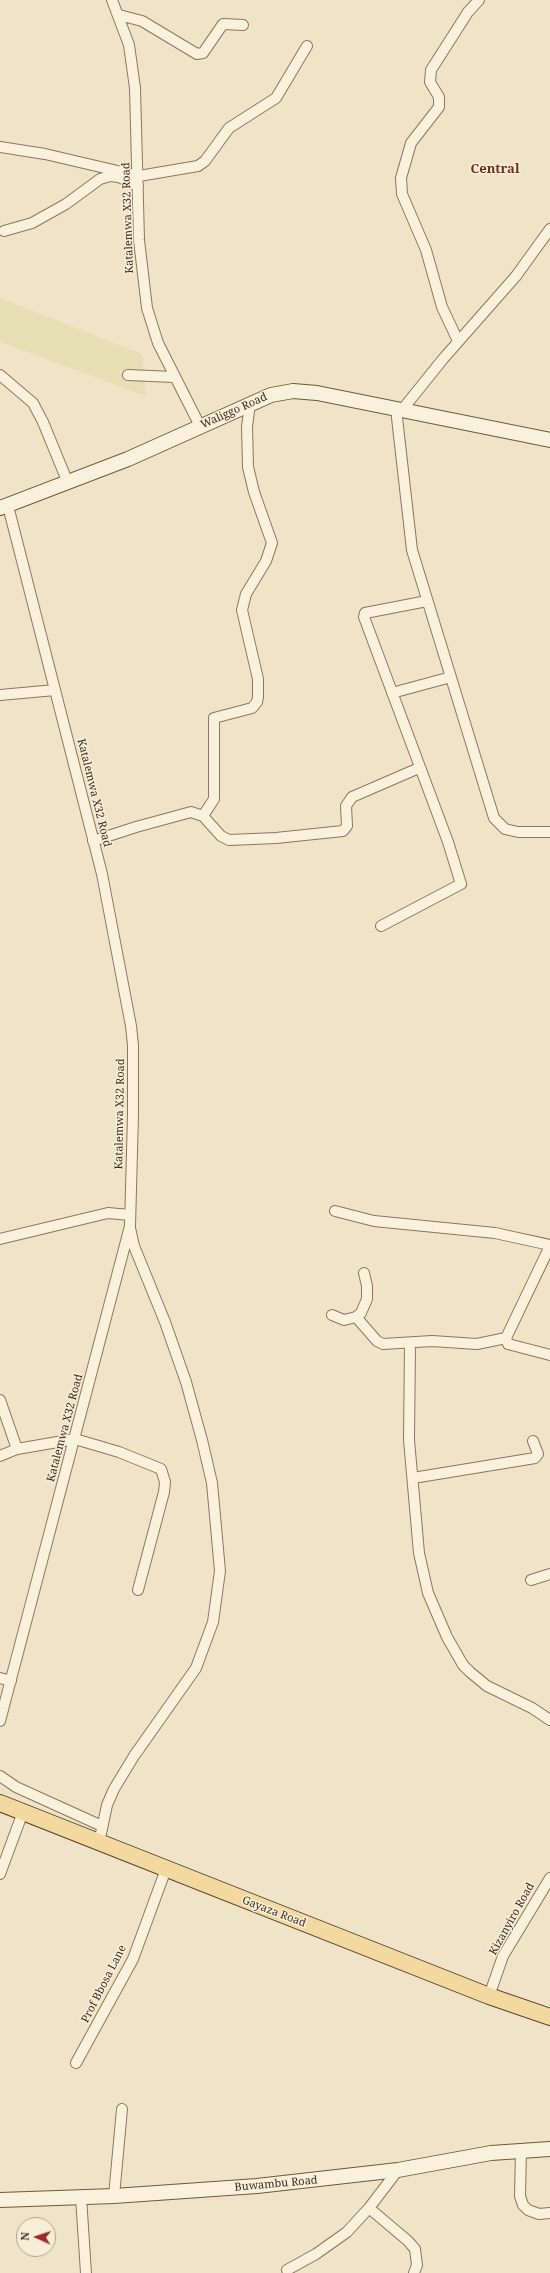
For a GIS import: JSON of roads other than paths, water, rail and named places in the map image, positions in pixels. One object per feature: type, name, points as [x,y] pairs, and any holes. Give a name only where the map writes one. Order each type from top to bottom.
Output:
[{"type":"main road","name":"Gayaza Road","points":[[0,1803],[489,1996],[550,2017]]},
{"type":"street","name":"Katalemwa X32 Road","points":[[112,0],[119,15],[129,45],[135,88],[142,276],[147,308],[158,343],[200,426]]},
{"type":"street","points":[[458,341],[442,307],[426,250],[402,194],[401,178],[411,143],[439,107],[439,97],[429,78],[431,70],[468,12],[479,0]]},
{"type":"street","points":[[119,15],[142,21],[197,54],[203,53],[222,24],[243,25]]},
{"type":"street","points":[[4,231],[32,223],[66,204],[100,179],[110,176],[138,181],[202,164],[229,128],[276,98],[307,46]]},
{"type":"street","points":[[0,147],[45,154],[138,181]]},
{"type":"street","points":[[550,229],[516,276],[476,324],[458,341],[399,410],[412,550],[494,818],[505,829],[518,832],[550,832]]},
{"type":"street","points":[[0,375],[33,403],[43,422],[68,483]]},
{"type":"street","points":[[128,375],[174,377]]},
{"type":"street","name":"Waliggo Road","points":[[4,507],[68,483],[250,403],[271,395],[293,391],[317,393],[550,440]]},
{"type":"street","points":[[203,816],[214,799],[214,718],[252,708],[257,702],[258,697],[258,679],[242,610],[246,594],[266,561],[272,544],[254,492],[248,467],[247,427],[250,403]]},
{"type":"street","name":"Katalemwa X32 Road","points":[[0,1721],[130,1226],[133,1045],[110,914],[93,841],[55,690],[4,507]]},
{"type":"street","points":[[381,926],[461,884],[448,842],[419,768],[364,615],[385,609],[427,601]]},
{"type":"street","points":[[392,693],[451,677]]},
{"type":"street","points":[[0,695],[55,690]]},
{"type":"street","points":[[93,841],[191,812],[203,816],[221,836],[236,841],[342,831],[347,826],[346,806],[352,797],[419,768]]},
{"type":"street","points":[[335,1211],[374,1221],[495,1233],[549,1249],[506,1338],[508,1344],[550,1355]]},
{"type":"street","points":[[0,1239],[108,1213],[130,1215]]},
{"type":"street","points":[[99,1843],[102,1826],[110,1800],[134,1756],[196,1668],[213,1622],[220,1571],[212,1483],[202,1440],[186,1382],[165,1322],[134,1246],[130,1226]]},
{"type":"street","points":[[332,1315],[344,1320],[356,1317],[364,1308],[367,1299],[364,1273]]},
{"type":"street","points":[[356,1317],[377,1341],[383,1344],[432,1341],[477,1344],[506,1338]]},
{"type":"street","points":[[410,1343],[408,1415],[419,1553],[428,1593],[446,1637],[463,1665],[488,1686],[532,1708],[550,1720]]},
{"type":"street","points":[[0,1400],[17,1449]]},
{"type":"street","points":[[0,1456],[17,1449],[75,1439],[119,1452],[161,1469],[164,1474],[164,1492],[138,1590]]},
{"type":"street","points":[[413,1478],[536,1458],[538,1454],[533,1441]]},
{"type":"street","points":[[531,1580],[550,1574]]},
{"type":"street","points":[[0,1678],[11,1681]]},
{"type":"street","points":[[0,1776],[16,1787],[102,1826]]},
{"type":"street","points":[[0,1874],[23,1812]]},
{"type":"street","name":"Prof Bbosa Lane","points":[[76,2063],[133,1959],[166,1869]]},
{"type":"street","name":"Kizanyiro Road","points":[[489,1996],[504,1956],[550,1878]]},
{"type":"street","points":[[114,2196],[122,2109]]},
{"type":"street","name":"Buwambu Road","points":[[0,2200],[114,2196],[257,2186],[398,2170],[491,2154],[550,2148]]},
{"type":"street","points":[[521,2151],[520,2196],[523,2205],[528,2210],[539,2214],[550,2213]]},
{"type":"street","points":[[287,2270],[332,2244],[347,2232],[369,2208],[398,2170]]},
{"type":"street","points":[[81,2197],[86,2273]]},
{"type":"street","points":[[369,2208],[408,2241],[415,2249],[417,2265],[414,2273]]},
{"type":"district","name":"Central","points":[[495,169]]}]
